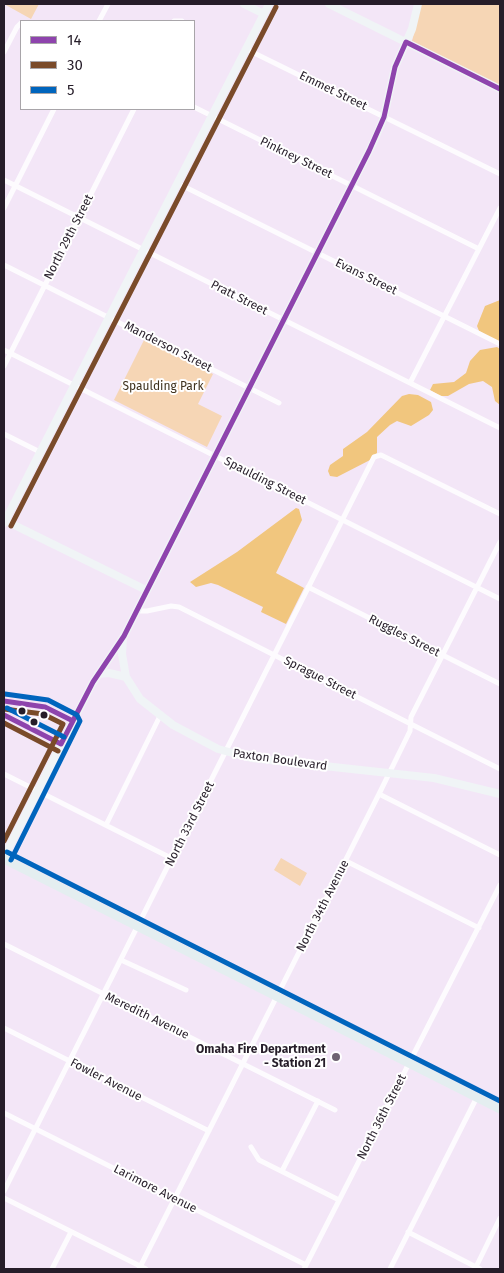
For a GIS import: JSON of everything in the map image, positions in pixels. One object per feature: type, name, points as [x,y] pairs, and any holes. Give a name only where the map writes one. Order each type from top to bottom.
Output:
[{"type":"main road","points":[[4,858],[500,1109]]},
{"type":"street","points":[[100,20],[108,4]]},
{"type":"street","points":[[244,4],[264,14]]},
{"type":"street","points":[[146,590],[4,521],[269,4]]},
{"type":"street","points":[[329,4],[500,89]]},
{"type":"street","points":[[4,858],[98,674],[124,636],[352,186],[384,117],[395,67],[412,29],[418,4]]},
{"type":"street","points":[[4,52],[20,25]]},
{"type":"street","name":"Emmet Street","points":[[246,48],[500,174]]},
{"type":"street","name":"Pinkney Street","points":[[195,108],[479,249]]},
{"type":"street","points":[[4,208],[53,110]]},
{"type":"street","name":"North 29th Street","points":[[4,366],[133,110]]},
{"type":"street","name":"Pratt Street","points":[[4,180],[500,428]]},
{"type":"street","name":"Evans Street","points":[[177,183],[500,344]]},
{"type":"street","points":[[410,383],[500,208]]},
{"type":"street","name":"Manderson Street","points":[[4,265],[279,403]]},
{"type":"street","name":"Spaulding Street","points":[[4,350],[500,599]]},
{"type":"street","points":[[4,434],[40,452]]},
{"type":"street","name":"North 33rd Street","points":[[4,1191],[173,859],[308,587],[376,456],[381,455],[500,514]]},
{"type":"street","name":"North 34th Avenue","points":[[142,1268],[174,1199],[390,773],[410,731],[411,717],[500,542]]},
{"type":"street","name":"Ruggles Street","points":[[308,587],[500,684]]},
{"type":"street","name":"Sprague Street","points":[[136,611],[147,611],[171,606],[179,607],[500,769]]},
{"type":"street","name":"Paxton Boulevard","points":[[124,636],[123,657],[126,677],[140,699],[160,716],[205,743],[226,752],[263,759],[452,781],[500,794]]},
{"type":"street","points":[[98,674],[109,673],[126,677]]},
{"type":"street","points":[[106,824],[160,716]]},
{"type":"street","points":[[4,774],[173,859]]},
{"type":"street","points":[[379,794],[500,855]]},
{"type":"street","points":[[346,861],[479,928]]},
{"type":"street","name":"North 36th Street","points":[[305,1267],[500,885]]},
{"type":"street","name":"Meredith Avenue","points":[[4,944],[335,1110]]},
{"type":"street","points":[[121,960],[186,990]]},
{"type":"street","name":"Fowler Avenue","points":[[4,1028],[209,1132]]},
{"type":"street","points":[[390,1269],[477,1096]]},
{"type":"street","points":[[282,1171],[318,1101]]},
{"type":"street","name":"Larimore Avenue","points":[[4,1113],[305,1267]]},
{"type":"street","points":[[251,1146],[259,1160],[339,1200]]},
{"type":"street","points":[[4,1198],[142,1268]]},
{"type":"street","points":[[408,1232],[477,1268],[500,1218]]},
{"type":"street","points":[[52,1269],[71,1232]]},
{"type":"green space","points":[[4,4],[39,4],[31,19]]},
{"type":"green space","points":[[421,4],[500,4],[500,86],[412,41]]},
{"type":"green space","name":"Spaulding Park","points":[[144,340],[213,374],[198,404],[222,416],[207,447],[114,400]]},
{"type":"green space","points":[[281,858],[307,873],[300,886],[274,870]]},
{"type":"shaded area","points":[[500,300],[500,343],[479,331],[477,326],[485,306]]},
{"type":"shaded area","points":[[497,347],[500,349],[500,405],[495,401],[492,387],[483,381],[469,384],[448,396],[440,396],[430,390],[433,384],[454,382],[466,373],[470,361],[480,350]]},
{"type":"shaded area","points":[[409,394],[418,395],[431,402],[433,410],[429,415],[411,426],[397,421],[390,425],[377,437],[377,453],[372,459],[337,477],[330,476],[328,471],[330,465],[343,456],[343,449],[367,432],[402,396]]},
{"type":"shaded area","points":[[296,508],[299,509],[302,520],[276,573],[304,588],[286,624],[261,612],[263,607],[218,585],[211,583],[196,587],[190,582],[237,552]]},
{"type":"transit line","name":"30","points":[[11,526],[276,7]]},
{"type":"transit line","name":"14","points":[[4,715],[61,744],[93,682],[124,636],[369,151],[384,117],[395,67],[406,42],[500,89]]},
{"type":"transit line","name":"5","points":[[5,694],[48,700],[77,715],[80,721],[11,860]]},
{"type":"transit line","name":"14","points":[[4,701],[45,707],[73,721]]},
{"type":"transit line","name":"5","points":[[7,708],[64,737]]},
{"type":"transit line","name":"30","points":[[4,709],[43,714],[63,724],[4,841]]},
{"type":"transit line","name":"30","points":[[4,723],[58,751]]},
{"type":"transit line","name":"5","points":[[7,852],[500,1101]]},
{"type":"place","name":"Omaha Fire Department - Station 21","points":[[336,1057]]}]
